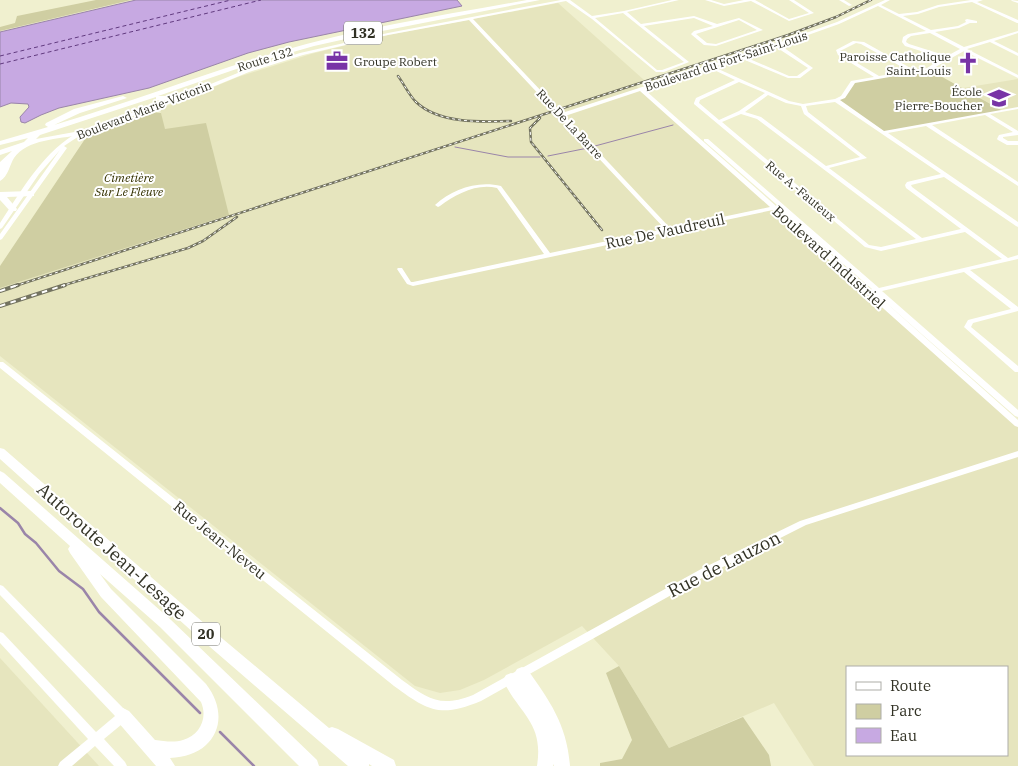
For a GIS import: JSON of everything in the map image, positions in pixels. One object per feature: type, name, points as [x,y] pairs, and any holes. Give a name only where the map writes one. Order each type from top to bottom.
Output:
[{"type":"highway","name":"Route 132","points":[[0,141],[280,50],[328,37],[520,0]]},
{"type":"highway","name":"Route 132","points":[[0,141],[56,128],[279,54],[332,40],[537,0]]},
{"type":"highway","points":[[71,127],[207,77]]},
{"type":"highway","points":[[0,166],[56,120],[85,108],[192,79]]},
{"type":"highway","points":[[0,148],[164,97],[178,98]]},
{"type":"highway","points":[[0,153],[40,140],[80,133]]},
{"type":"highway","points":[[40,140],[66,143]]},
{"type":"highway","points":[[0,178],[11,157]]},
{"type":"highway","points":[[0,195],[27,194]]},
{"type":"highway","points":[[0,195],[13,209]]},
{"type":"highway","name":"Autoroute Jean-Lesage","points":[[0,452],[174,607],[308,723],[361,766]]},
{"type":"highway","name":"Autoroute Jean-Lesage","points":[[0,476],[65,536],[165,623],[310,766]]},
{"type":"highway","points":[[65,536],[106,593],[201,689],[211,703],[213,710],[212,720],[205,733],[198,740],[180,749],[153,748]]},
{"type":"highway","points":[[516,677],[544,731],[548,750],[545,766]]},
{"type":"highway","points":[[516,677],[557,729],[561,745],[562,766]]},
{"type":"highway","points":[[123,716],[167,766]]},
{"type":"highway","points":[[308,723],[388,766]]},
{"type":"street","points":[[567,0],[591,17],[656,71],[662,71],[687,62],[624,12]]},
{"type":"street","name":"Boulevard Marie-Victorin","points":[[66,143],[240,73],[296,56],[342,44],[567,0]]},
{"type":"street","points":[[591,17],[677,0]]},
{"type":"street","points":[[707,0],[724,5],[751,0],[789,20],[812,13],[791,0]]},
{"type":"street","points":[[840,0],[850,5]]},
{"type":"street","name":"Boulevard du Fort-Saint-Louis","points":[[562,115],[777,45],[838,23],[888,0]]},
{"type":"street","points":[[900,15],[918,13],[938,6],[981,0]]},
{"type":"street","points":[[1013,0],[1018,2]]},
{"type":"street","points":[[972,1],[1018,22]]},
{"type":"street","points":[[933,3],[938,6]]},
{"type":"street","points":[[880,5],[1018,77]]},
{"type":"street","points":[[641,25],[694,17],[716,25],[742,19],[761,30],[716,45],[706,44],[694,34],[716,25]]},
{"type":"street","name":"Rue De La Barre","points":[[470,18],[669,230]]},
{"type":"street","points":[[947,58],[913,48],[904,42],[905,38],[910,35],[959,27],[969,22]]},
{"type":"street","points":[[710,67],[788,102],[803,105],[844,97],[853,82],[928,69],[963,49],[1018,32]]},
{"type":"street","points":[[990,40],[1018,55]]},
{"type":"street","points":[[877,77],[840,55],[838,51],[855,42],[862,43],[912,72]]},
{"type":"street","points":[[741,57],[788,77],[798,77],[810,68],[777,45]]},
{"type":"street","name":"Rue A.-Fauteux","points":[[738,80],[696,101],[696,104],[867,246],[881,248],[965,230]]},
{"type":"street","name":"Boulevard Industriel","points":[[643,88],[1014,414],[1018,424]]},
{"type":"street","points":[[719,122],[741,112],[768,93]]},
{"type":"street","name":"Boulevard Marie-Victorin","points":[[0,238],[54,152],[80,133],[178,98]]},
{"type":"street","points":[[836,100],[1018,225]]},
{"type":"street","points":[[803,105],[806,112],[864,158],[824,168]]},
{"type":"street","points":[[884,132],[1018,108]]},
{"type":"street","points":[[741,112],[759,118],[920,239]]},
{"type":"street","points":[[986,114],[1018,133]]},
{"type":"street","points":[[928,125],[1018,184]]},
{"type":"street","points":[[1018,133],[1001,136],[1000,139],[1007,143],[1018,142]]},
{"type":"street","points":[[945,175],[909,183],[908,185],[1007,260]]},
{"type":"street","points":[[438,204],[455,193],[485,185],[499,186],[548,255]]},
{"type":"street","name":"Boulevard Marie-Victorin","points":[[0,227],[27,194]]},
{"type":"street","name":"Rue De Vaudreuil","points":[[400,269],[410,283],[413,284],[778,207]]},
{"type":"street","points":[[873,292],[1018,257]]},
{"type":"street","points":[[966,270],[1017,309]]},
{"type":"street","points":[[1017,309],[970,322],[967,327],[1018,370]]},
{"type":"street","points":[[1009,362],[1018,360]]},
{"type":"street","name":"Rue Jean-Neveu","points":[[0,364],[398,683],[427,703],[446,707]]},
{"type":"street","name":"Rue de Lauzon","points":[[446,707],[468,702],[706,571],[803,523],[1018,454]]},
{"type":"street","points":[[0,589],[123,716],[64,766]]},
{"type":"street","points":[[0,636],[121,766]]},
{"type":"shaded area","points":[[558,3],[644,80],[634,84],[1018,427],[1018,766],[814,766],[774,703],[669,748],[619,666],[582,626],[484,680],[460,690],[440,693],[415,686],[0,356],[0,288],[229,215],[173,129],[164,129],[160,109],[238,77],[311,54],[383,36]]},
{"type":"shaded area","name":"École Pierre-Boucher","points":[[1018,79],[1018,108],[1003,111],[963,88]]},
{"type":"shaded area","points":[[0,658],[99,766],[0,766]]},
{"type":"green space","points":[[96,0],[131,0],[0,31],[0,27],[15,23],[17,16]]},
{"type":"green space","points":[[928,69],[1003,111],[885,132],[836,100],[843,97],[853,82]]},
{"type":"green space","name":"Cimetière Sur Le Fleuve","points":[[152,112],[161,113],[165,129],[206,123],[229,215],[0,288],[0,266],[85,139],[102,129]]},
{"type":"green space","points":[[619,666],[669,748],[743,717],[769,755],[771,766],[600,766],[600,763],[622,759],[632,740],[606,673]]},
{"type":"water","points":[[136,0],[457,0],[462,6],[289,42],[248,53],[149,88],[59,108],[25,123],[21,122],[20,117],[29,107],[28,104],[11,103],[0,107],[0,32]]},
{"type":"waterway","points":[[595,146],[673,125]]},
{"type":"waterway","points":[[455,147],[508,157],[540,157]]},
{"type":"waterway","points":[[548,156],[588,148]]},
{"type":"waterway","points":[[0,508],[18,523],[25,534],[36,543],[59,571],[83,589],[99,612],[200,713]]},
{"type":"waterway","points":[[220,732],[254,766]]},
{"type":"ferry route","points":[[0,56],[231,0]]},
{"type":"ferry route","points":[[0,64],[261,0]]},
{"type":"railway","points":[[15,286],[788,35],[836,17],[871,0]]},
{"type":"railway","points":[[398,76],[416,102],[436,114],[461,120],[511,121]]},
{"type":"railway","points":[[540,118],[530,128],[531,142],[602,230]]},
{"type":"railway","points":[[61,286],[188,248],[203,241],[237,217]]},
{"type":"railway","points":[[0,306],[65,285]]},
{"type":"railway","points":[[0,291],[15,286]]},
{"type":"place","name":"Groupe Robert","points":[[337,61]]},
{"type":"place","name":"Paroisse Catholique Saint-Louis","points":[[968,63]]},
{"type":"place","name":"École Pierre-Boucher","points":[[999,98]]}]
